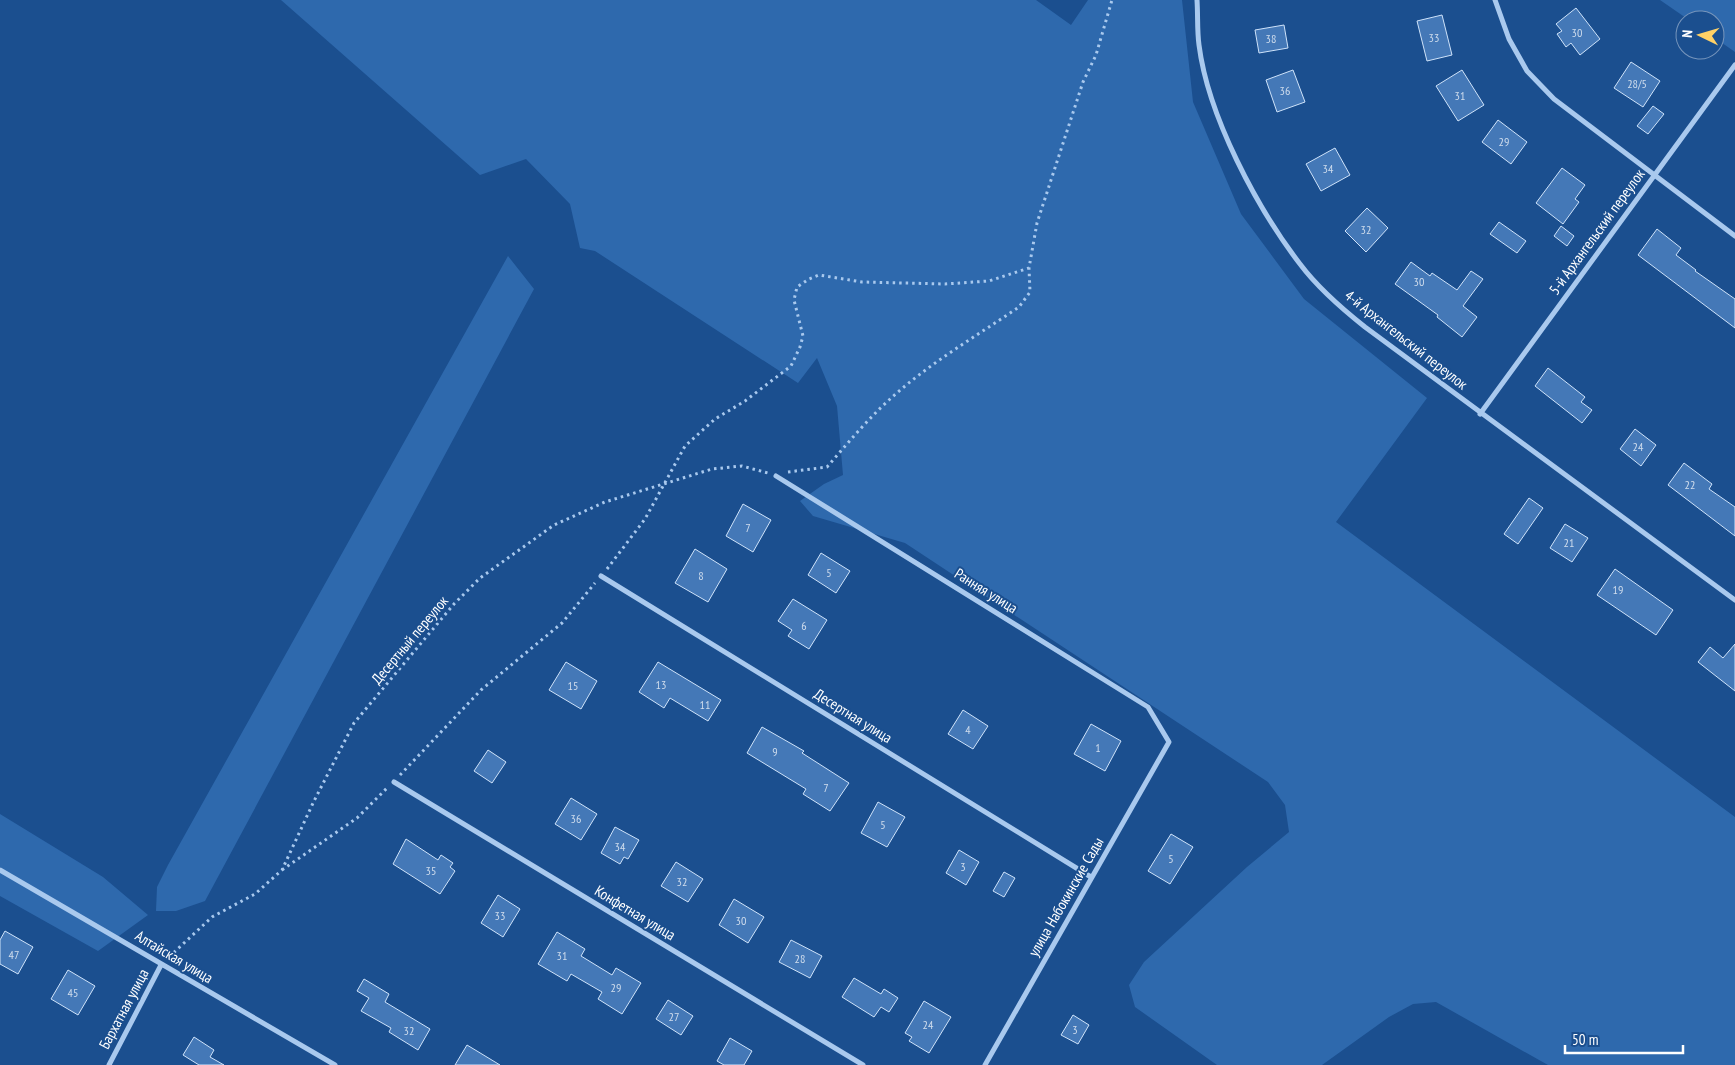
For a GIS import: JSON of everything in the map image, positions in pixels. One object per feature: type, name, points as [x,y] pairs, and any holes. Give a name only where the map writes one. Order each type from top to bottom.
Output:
[{"type":"street","name":"4-й Архангельский переулок","points":[[1197,0],[1199,46],[1216,114],[1247,180],[1300,264],[1321,288],[1364,327],[1735,600]]},
{"type":"street","points":[[1495,0],[1509,39],[1527,70],[1554,99],[1735,236]]},
{"type":"street","name":"5-й Архангельский переулок","points":[[1480,414],[1653,175],[1735,66]]},
{"type":"street","name":"Ранняя улица","points":[[776,476],[1148,707],[1169,742]]},
{"type":"street","name":"Десертная улица","points":[[601,576],[1091,877]]},
{"type":"street","name":"улица Набокинские Сады","points":[[984,1065],[1169,742]]},
{"type":"street","name":"Конфетная улица","points":[[394,782],[863,1065]]},
{"type":"street","name":"Алтайская улица","points":[[0,870],[335,1065]]},
{"type":"street","name":"Бархатная улица","points":[[109,1065],[161,965]]},
{"type":"path","points":[[776,476],[795,470],[827,467],[861,427],[890,399],[926,370],[1019,307],[1030,292],[1029,268],[1037,223],[1083,82],[1096,55],[1112,0]]},
{"type":"path","points":[[282,870],[358,818],[481,690],[562,623],[645,519],[685,446],[715,419],[745,401],[791,366],[800,348],[803,336],[794,300],[797,287],[819,275],[862,282],[945,284],[989,281],[1029,268]]},
{"type":"path","name":"Десертный переулок","points":[[161,965],[212,917],[255,894],[282,870],[314,800],[354,723],[454,604],[480,578],[554,525],[605,502],[712,469],[742,466],[776,476]]},
{"type":"shaded area","points":[[281,0],[1036,0],[1071,25],[1088,0],[1182,0],[1193,102],[1241,214],[1304,299],[1427,398],[1336,522],[1735,817],[1735,1065],[1548,1065],[1436,1002],[1413,1004],[1389,1017],[1322,1065],[1217,1065],[1135,1007],[1129,985],[1144,962],[1247,867],[1289,832],[1285,805],[1268,782],[905,543],[813,516],[800,501],[824,484],[843,475],[837,406],[817,358],[798,383],[595,251],[580,248],[570,204],[526,159],[480,175]]},
{"type":"shaded area","points":[[1660,0],[1735,0],[1735,52],[1725,45],[1725,10],[1675,10]]},
{"type":"shaded area","points":[[508,256],[534,289],[205,901],[176,911],[156,911],[157,887],[168,865]]},
{"type":"shaded area","points":[[0,814],[103,877],[148,915],[98,951],[0,896]]},
{"type":"building","points":[[1576,8],[1600,39],[1580,55],[1571,43],[1566,47],[1557,34],[1562,31],[1556,24]]},
{"type":"building","points":[[1442,15],[1452,55],[1427,61],[1417,21]]},
{"type":"building","points":[[1284,25],[1288,48],[1259,53],[1255,30]]},
{"type":"building","points":[[1631,62],[1660,81],[1643,107],[1614,88]]},
{"type":"building","points":[[1293,70],[1305,102],[1277,112],[1266,80]]},
{"type":"building","points":[[1462,70],[1484,105],[1458,121],[1436,86]]},
{"type":"building","points":[[1653,106],[1664,114],[1648,134],[1637,126]]},
{"type":"building","points":[[1498,120],[1527,142],[1511,164],[1482,142]]},
{"type":"building","points":[[1335,148],[1350,175],[1321,191],[1306,164]]},
{"type":"building","points":[[1562,168],[1585,185],[1575,199],[1579,202],[1563,224],[1536,203]]},
{"type":"building","points":[[1367,208],[1388,228],[1366,252],[1345,231]]},
{"type":"building","points":[[1499,222],[1526,241],[1517,253],[1490,234]]},
{"type":"building","points":[[1561,226],[1574,236],[1567,246],[1554,236]]},
{"type":"building","points":[[1657,229],[1681,248],[1676,255],[1735,299],[1735,328],[1638,255]]},
{"type":"building","points":[[1411,262],[1430,276],[1432,273],[1457,290],[1471,271],[1483,279],[1463,306],[1477,317],[1462,337],[1437,317],[1438,315],[1395,284]]},
{"type":"building","points":[[1548,368],[1585,397],[1581,402],[1592,410],[1582,423],[1535,386]]},
{"type":"building","points":[[1635,429],[1656,445],[1641,466],[1620,449]]},
{"type":"building","points":[[1684,463],[1712,484],[1709,489],[1735,507],[1735,536],[1668,485]]},
{"type":"building","points":[[1529,498],[1543,508],[1518,544],[1504,534]]},
{"type":"building","points":[[743,504],[771,520],[753,552],[726,536]]},
{"type":"building","points":[[1565,524],[1588,538],[1572,562],[1550,548]]},
{"type":"building","points":[[695,549],[727,569],[708,602],[675,583]]},
{"type":"building","points":[[821,553],[850,571],[836,593],[808,575]]},
{"type":"building","points":[[1615,569],[1673,610],[1656,635],[1597,595]]},
{"type":"building","points":[[793,599],[827,620],[809,649],[788,636],[792,630],[778,621]]},
{"type":"building","points":[[1735,644],[1735,691],[1698,662],[1710,647],[1723,658]]},
{"type":"building","points":[[566,662],[597,681],[581,709],[549,690]]},
{"type":"building","points":[[658,662],[721,700],[708,721],[670,698],[664,708],[639,692]]},
{"type":"building","points":[[963,710],[988,726],[973,749],[948,734]]},
{"type":"building","points":[[1091,724],[1121,741],[1105,771],[1074,754]]},
{"type":"building","points":[[762,727],[804,751],[802,753],[849,783],[830,811],[803,794],[806,789],[747,753]]},
{"type":"building","points":[[488,750],[506,762],[492,783],[474,771]]},
{"type":"building","points":[[571,798],[597,814],[581,840],[555,824]]},
{"type":"building","points":[[878,802],[905,817],[887,847],[861,833]]},
{"type":"building","points":[[615,827],[639,840],[628,859],[624,857],[620,864],[601,853]]},
{"type":"building","points":[[1171,834],[1193,847],[1170,884],[1148,871]]},
{"type":"building","points":[[406,839],[438,860],[441,855],[453,863],[450,867],[455,871],[440,894],[393,864]]},
{"type":"building","points":[[959,850],[979,862],[966,885],[946,873]]},
{"type":"building","points":[[676,862],[703,879],[688,902],[661,886]]},
{"type":"building","points":[[1004,872],[1015,878],[1004,897],[993,891]]},
{"type":"building","points":[[498,895],[520,909],[503,937],[481,923]]},
{"type":"building","points":[[734,899],[764,917],[748,943],[719,925]]},
{"type":"building","points":[[5,931],[33,947],[18,974],[0,964],[0,940]]},
{"type":"building","points":[[557,932],[585,949],[581,956],[612,975],[616,968],[641,983],[622,1014],[598,999],[602,992],[571,974],[567,981],[538,964]]},
{"type":"building","points":[[791,940],[822,956],[810,978],[779,962]]},
{"type":"building","points":[[68,970],[95,986],[78,1015],[51,999]]},
{"type":"building","points":[[854,978],[881,994],[884,989],[898,998],[889,1012],[881,1007],[874,1017],[842,997]]},
{"type":"building","points":[[364,979],[389,994],[385,1002],[430,1029],[418,1050],[389,1032],[391,1028],[361,1011],[369,998],[357,991]]},
{"type":"building","points":[[668,1000],[693,1016],[681,1035],[656,1019]]},
{"type":"building","points":[[924,1001],[951,1017],[929,1053],[909,1041],[912,1037],[905,1033]]},
{"type":"building","points":[[1073,1015],[1089,1025],[1078,1044],[1061,1035]]},
{"type":"building","points":[[194,1037],[214,1050],[210,1057],[224,1065],[199,1065],[183,1055]]},
{"type":"building","points":[[730,1038],[752,1051],[744,1065],[724,1065],[717,1061]]},
{"type":"building","points":[[467,1045],[500,1065],[455,1065]]}]
